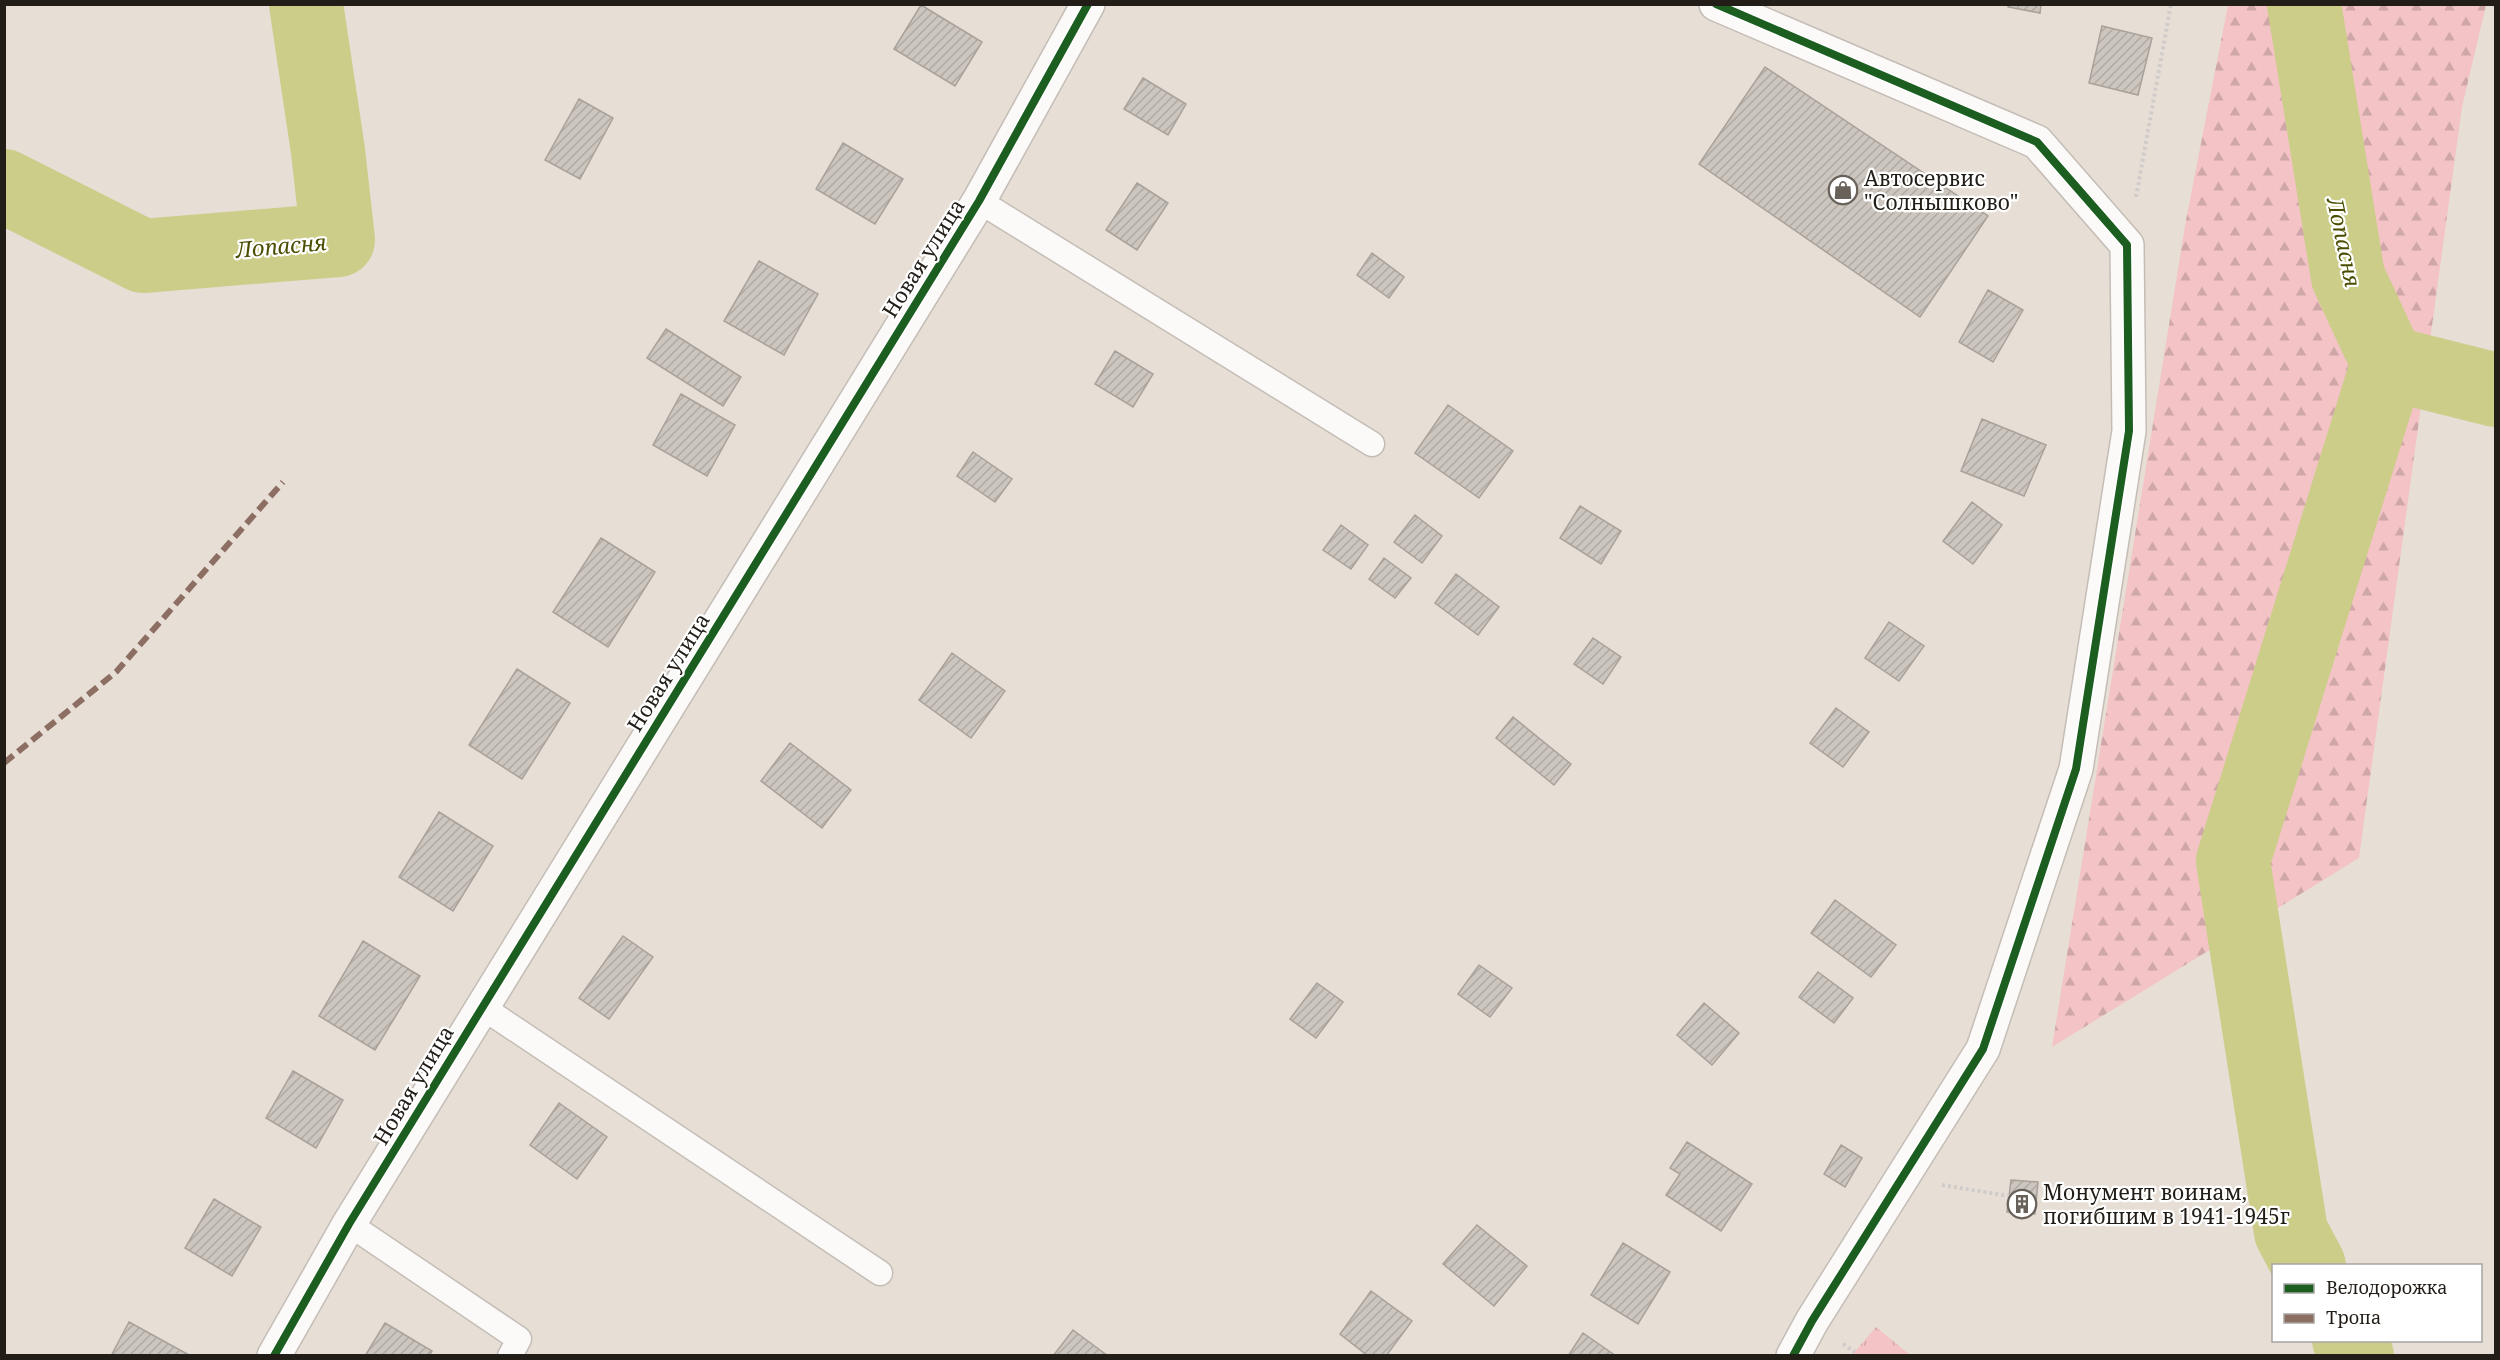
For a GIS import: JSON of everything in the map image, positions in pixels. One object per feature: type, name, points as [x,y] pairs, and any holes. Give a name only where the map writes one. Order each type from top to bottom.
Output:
[{"type":"street","name":"Новая улица","points":[[274,1356],[349,1224],[979,201],[1089,4]]},
{"type":"street","points":[[1723,6],[2037,142],[2127,245],[2129,431],[2076,769],[1983,1049],[1793,1356]]},
{"type":"lane","points":[[979,201],[1372,444]]},
{"type":"lane","points":[[482,1007],[880,1273]]},
{"type":"lane","points":[[349,1224],[519,1339],[510,1356]]},
{"type":"path","points":[[2127,245],[2171,4]]},
{"type":"path","points":[[1902,1178],[2009,1196]]},
{"type":"green space","points":[[2228,5],[2486,5],[2462,107],[2359,858],[2052,1047],[2186,220]]},
{"type":"green space","points":[[1876,1327],[1910,1355],[1852,1355]]},
{"type":"building","points":[[2008,4],[2041,4],[2040,13],[2008,7]]},
{"type":"building","points":[[921,5],[982,42],[955,86],[894,49]]},
{"type":"building","points":[[2102,26],[2152,38],[2138,95],[2089,83]]},
{"type":"building","name":"Автосервис \"Солнышково\"","points":[[1765,67],[1988,216],[1920,317],[1699,164]]},
{"type":"building","points":[[1143,78],[1186,104],[1168,135],[1124,109]]},
{"type":"building","points":[[579,99],[613,118],[580,179],[545,160]]},
{"type":"building","points":[[843,143],[903,179],[875,224],[816,189]]},
{"type":"building","points":[[1137,183],[1168,203],[1137,250],[1106,230]]},
{"type":"building","points":[[1372,253],[1404,277],[1389,298],[1357,275]]},
{"type":"building","points":[[759,261],[818,294],[784,355],[724,321]]},
{"type":"building","points":[[1988,290],[2023,310],[1993,362],[1959,342]]},
{"type":"building","points":[[666,329],[741,377],[723,406],[647,358]]},
{"type":"building","points":[[1115,351],[1153,374],[1133,407],[1095,384]]},
{"type":"building","points":[[681,394],[735,425],[707,476],[653,445]]},
{"type":"building","points":[[1448,405],[1513,451],[1479,498],[1415,453]]},
{"type":"building","points":[[1982,419],[2046,445],[2024,496],[1961,471]]},
{"type":"building","points":[[973,452],[1012,479],[995,502],[957,476]]},
{"type":"building","points":[[1972,502],[2002,525],[1973,564],[1943,541]]},
{"type":"building","points":[[1580,506],[1621,531],[1601,564],[1560,538]]},
{"type":"building","points":[[1415,515],[1442,536],[1422,563],[1394,542]]},
{"type":"building","points":[[1341,525],[1368,545],[1351,569],[1323,550]]},
{"type":"building","points":[[601,538],[655,572],[608,647],[553,612]]},
{"type":"building","points":[[1384,558],[1411,578],[1395,598],[1369,579]]},
{"type":"building","points":[[1456,574],[1499,607],[1478,635],[1435,603]]},
{"type":"building","points":[[1889,622],[1924,646],[1899,681],[1865,658]]},
{"type":"building","points":[[1593,638],[1621,657],[1603,684],[1574,664]]},
{"type":"building","points":[[952,653],[1005,691],[971,738],[919,700]]},
{"type":"building","points":[[517,669],[570,703],[522,779],[469,745]]},
{"type":"building","points":[[1836,708],[1869,732],[1843,767],[1810,743]]},
{"type":"building","points":[[1513,717],[1571,764],[1554,785],[1496,738]]},
{"type":"building","points":[[790,743],[851,790],[822,828],[761,781]]},
{"type":"building","points":[[439,812],[493,846],[453,911],[399,877]]},
{"type":"building","points":[[1835,900],[1896,945],[1871,977],[1811,933]]},
{"type":"building","points":[[623,936],[653,957],[609,1019],[579,998]]},
{"type":"building","points":[[363,941],[420,976],[375,1050],[319,1016]]},
{"type":"building","points":[[1479,965],[1512,988],[1490,1017],[1458,994]]},
{"type":"building","points":[[1818,972],[1853,998],[1834,1023],[1799,997]]},
{"type":"building","points":[[1317,983],[1343,1002],[1316,1038],[1290,1019]]},
{"type":"building","points":[[1704,1003],[1739,1033],[1712,1065],[1677,1035]]},
{"type":"building","points":[[293,1071],[343,1100],[316,1148],[266,1118]]},
{"type":"building","points":[[559,1103],[607,1137],[577,1179],[530,1145]]},
{"type":"building","points":[[1687,1142],[1752,1184],[1721,1231],[1666,1195],[1680,1174],[1670,1168]]},
{"type":"building","points":[[1841,1145],[1862,1158],[1845,1187],[1824,1174]]},
{"type":"building","name":"Монумент воинам, погибшим в 1941-1945г","points":[[2011,1180],[2038,1182],[2035,1214],[2007,1212]]},
{"type":"building","points":[[214,1199],[261,1227],[232,1276],[185,1248]]},
{"type":"building","points":[[1477,1225],[1527,1266],[1494,1306],[1443,1264]]},
{"type":"building","points":[[1623,1243],[1670,1272],[1638,1324],[1591,1295]]},
{"type":"building","points":[[1371,1291],[1412,1321],[1386,1356],[1368,1356],[1340,1334]]},
{"type":"building","points":[[129,1322],[189,1355],[189,1356],[111,1356]]},
{"type":"building","points":[[385,1323],[432,1351],[429,1356],[365,1356]]},
{"type":"building","points":[[1073,1330],[1108,1356],[1053,1356]]},
{"type":"building","points":[[1583,1333],[1616,1356],[1568,1356]]},
{"type":"waterway","name":"Лопасня","points":[[4,186],[143,256],[338,240],[328,151],[306,4]]},
{"type":"waterway","name":"Лопасня","points":[[2304,4],[2348,277],[2388,363],[2496,390]]},
{"type":"waterway","points":[[2308,1264],[2291,1232],[2233,861],[2388,363]]},
{"type":"waterway","points":[[2350,1342],[2357,1356]]},
{"type":"marked path","points":[[4,763],[116,672],[283,482]]},
{"type":"cycle path","points":[[274,1356],[349,1224],[979,201],[1088,4]]},
{"type":"cycle path","points":[[1716,4],[2037,142],[2127,245],[2129,431],[2076,769],[1983,1049],[1812,1321],[1793,1356]]},
{"type":"place","name":"Автосервис \"Солнышково\"","points":[[1843,190]]},
{"type":"place","name":"Монумент воинам, погибшим в 1941-1945г","points":[[2022,1204]]}]
